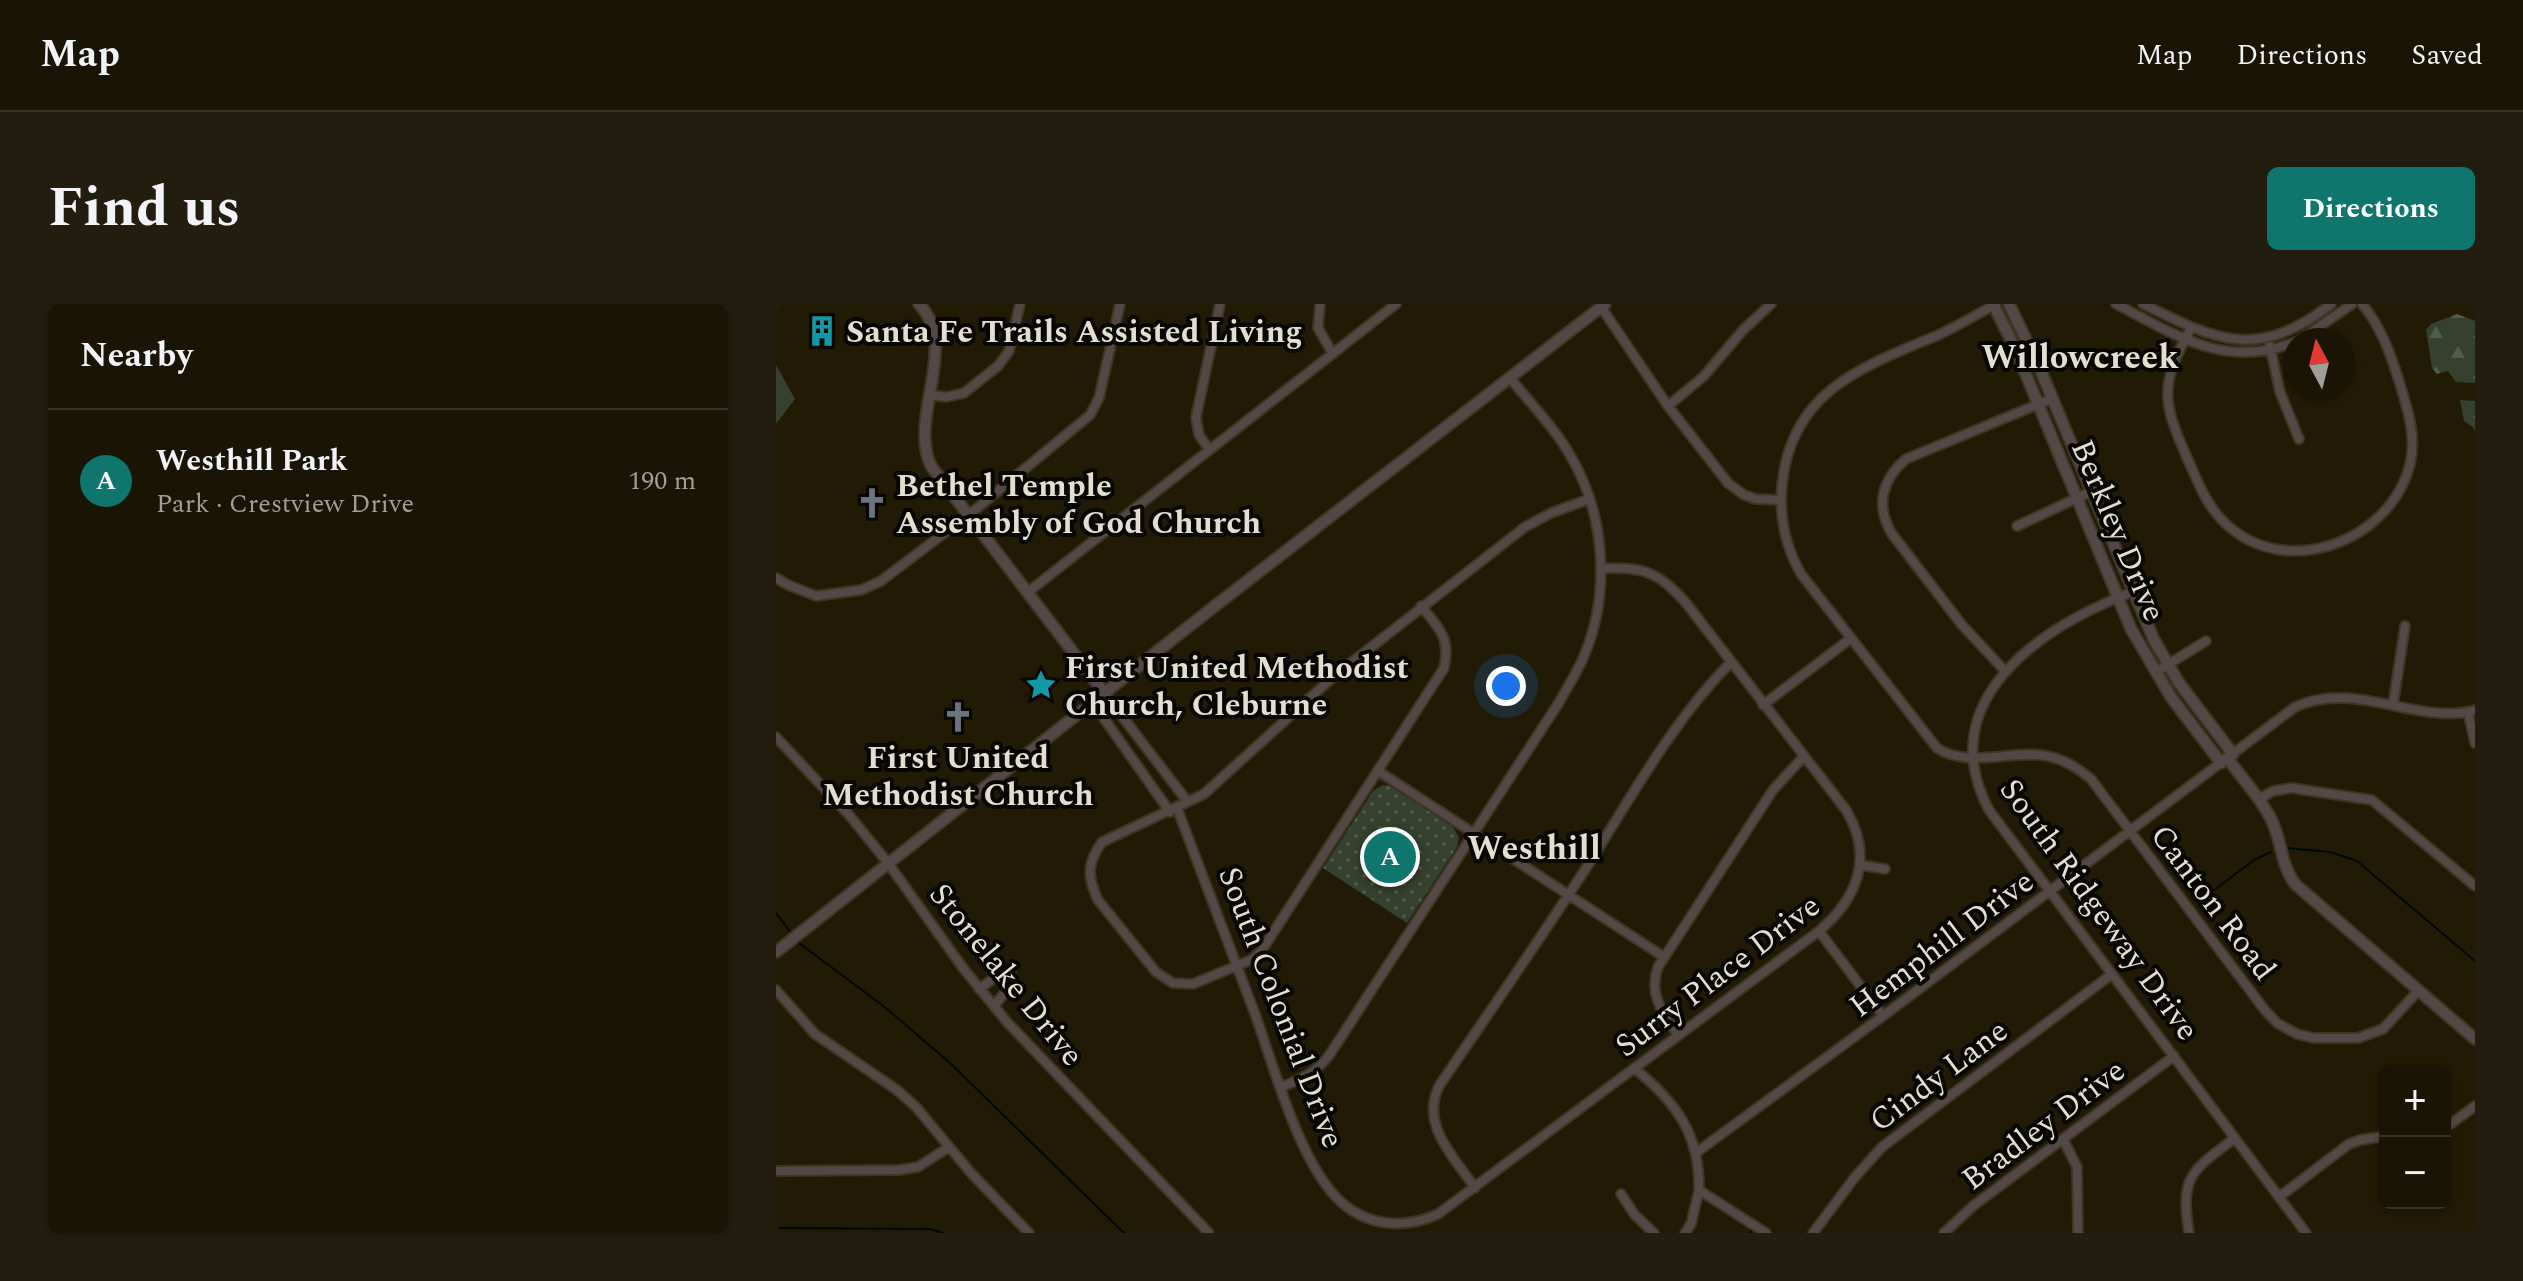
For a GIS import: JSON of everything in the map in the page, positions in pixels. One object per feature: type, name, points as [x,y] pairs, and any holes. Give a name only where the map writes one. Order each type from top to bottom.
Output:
[{"type":"street","points":[[919,304],[930,319],[935,336],[925,439],[927,457],[936,473],[1187,801]]},
{"type":"street","points":[[930,395],[946,397],[964,393],[998,366],[1009,351],[1020,304]]},
{"type":"street","points":[[776,578],[816,596],[861,590],[881,581],[969,514],[1090,415],[1099,398],[1120,304]]},
{"type":"street","points":[[1209,449],[1199,435],[1196,417],[1220,304]]},
{"type":"street","points":[[1320,304],[1318,328],[1333,354]]},
{"type":"street","points":[[1028,592],[1396,304]]},
{"type":"street","points":[[1668,406],[1704,376],[1743,330],[1771,304]]},
{"type":"street","name":"Berkley Drive","points":[[1994,304],[2131,629],[2171,697],[2227,758],[2259,799],[2273,822],[2282,859],[2295,884],[2475,1039]]},
{"type":"street","name":"South Ridgeway Drive","points":[[1994,304],[1938,335],[1866,365],[1830,390],[1816,404],[1796,433],[1784,467],[1780,500],[1784,532],[1793,559],[1850,639],[1937,748],[1958,757],[1973,757],[1977,781],[1989,810],[2306,1233]]},
{"type":"street","name":"Berkley Drive","points":[[2009,304],[2132,592],[2168,665],[2227,758]]},
{"type":"street","points":[[2116,304],[2209,349],[2235,353],[2283,346]]},
{"type":"street","points":[[2143,304],[2191,328],[2229,339],[2268,337],[2294,329],[2331,304]]},
{"type":"street","points":[[2316,328],[2352,304]]},
{"type":"street","points":[[2191,328],[2169,374],[2168,406],[2171,421],[2205,498],[2226,524],[2249,540],[2280,549],[2324,548],[2351,537],[2379,518],[2404,483],[2410,463],[2411,424],[2406,402],[2382,333],[2362,304]]},
{"type":"street","points":[[776,952],[1601,305],[1668,406],[1734,489],[1756,499],[1780,500]]},
{"type":"street","points":[[2268,337],[2280,392],[2299,439]]},
{"type":"street","points":[[1281,1087],[1321,1067],[1558,704],[1584,656],[1599,603],[1601,568],[1600,547],[1589,499],[1566,449],[1510,378]]},
{"type":"street","points":[[2005,671],[1962,625],[1892,534],[1884,516],[1883,494],[1890,475],[1906,459],[2051,399]]},
{"type":"street","points":[[2017,526],[2090,492]]},
{"type":"street","points":[[1421,606],[1446,640],[1444,668],[1262,950],[1253,959],[1193,984],[1173,983],[1164,979],[1098,900],[1091,885],[1088,870],[1092,855],[1102,842],[1204,794],[1333,677],[1421,606],[1525,527],[1551,513],[1589,499]]},
{"type":"street","name":"Surry Place Drive","points":[[1403,1229],[1438,1214],[1475,1188],[1819,931],[1841,912],[1851,896],[1860,865],[1852,821],[1804,756],[1666,581],[1643,569],[1601,568]]},
{"type":"street","points":[[1973,757],[1973,738],[1981,709],[1987,694],[2005,671],[2033,647],[2079,617],[2132,592]]},
{"type":"street","points":[[2393,705],[2405,626]]},
{"type":"street","points":[[1763,705],[1850,639]]},
{"type":"street","points":[[2156,672],[2206,641]]},
{"type":"street","points":[[1475,1188],[1435,1128],[1432,1117],[1435,1096],[1570,894],[1673,732],[1707,687],[1730,663]]},
{"type":"street","name":"Hemphill Drive","points":[[1697,1152],[2295,707],[2308,701],[2334,697],[2446,713],[2471,711]]},
{"type":"street","name":"South Colonial Drive","points":[[1093,703],[1174,810],[1309,1155],[1340,1201],[1358,1214],[1403,1229]]},
{"type":"street","points":[[2471,711],[2475,743]]},
{"type":"street","name":"Stonelake Drive","points":[[776,737],[849,815],[888,863],[979,989],[1209,1233]]},
{"type":"street","name":"Canton Road","points":[[1973,757],[2044,755],[2070,764],[2100,788],[2271,1017],[2287,1030],[2306,1037],[2358,1038],[2375,1033],[2391,1022],[2418,991]]},
{"type":"street","points":[[1678,1035],[1660,1010],[1654,979],[1664,957],[1773,790],[1804,756]]},
{"type":"street","points":[[1378,771],[1664,957]]},
{"type":"street","points":[[2259,799],[2273,791],[2291,788],[2372,800],[2475,886]]},
{"type":"street","points":[[1860,865],[1885,869]]},
{"type":"street","points":[[1819,931],[1883,1016]]},
{"type":"street","points":[[979,989],[1005,970],[1011,973],[1012,984],[994,1006]]},
{"type":"street","name":"Cindy Lane","points":[[1813,1233],[1882,1147],[2112,974]]},
{"type":"street","points":[[776,990],[815,1034],[908,1100],[1029,1233]]},
{"type":"street","points":[[2303,1047],[2306,1037]]},
{"type":"street","name":"Bradley Drive","points":[[1944,1233],[1960,1216],[2174,1056]]},
{"type":"street","points":[[1634,1068],[1676,1109],[1689,1130],[1697,1152],[1699,1190],[1691,1224],[1685,1233]]},
{"type":"street","points":[[2451,1124],[2475,1106]]},
{"type":"street","points":[[2279,1197],[2349,1144],[2379,1137]]},
{"type":"street","points":[[2189,1233],[2185,1205],[2190,1180],[2200,1165],[2235,1138]]},
{"type":"street","points":[[2063,1139],[2077,1167],[2078,1233]]},
{"type":"street","points":[[776,1171],[898,1170],[918,1167],[949,1147]]},
{"type":"street","points":[[1699,1190],[1766,1233]]},
{"type":"street","points":[[1621,1194],[1635,1215],[1654,1233]]},
{"type":"green space","points":[[2457,314],[2475,321],[2475,383],[2456,382],[2448,371],[2437,374],[2432,368],[2426,330],[2431,324]]},
{"type":"green space","points":[[776,365],[795,399],[776,424]]},
{"type":"green space","points":[[2460,400],[2475,401],[2475,432],[2464,421]]},
{"type":"green space","points":[[1383,785],[1390,786],[1452,826],[1459,837],[1457,847],[1407,923],[1323,868],[1373,791]]},
{"type":"waterway","points":[[2287,848],[2330,852],[2357,861],[2475,961]]},
{"type":"waterway","points":[[2201,900],[2254,860],[2271,852]]},
{"type":"waterway","points":[[776,913],[792,934]]},
{"type":"waterway","points":[[795,940],[886,1008],[950,1063],[1124,1233]]},
{"type":"waterway","points":[[776,1228],[930,1229],[943,1233]]},
{"type":"place","name":"Santa Fe Trails Assisted Living","points":[[822,331]]},
{"type":"place","name":"Bethel Temple Assembly of God Church","points":[[872,503]]},
{"type":"place","name":"First United Methodist Church, Cleburne","points":[[1041,685]]},
{"type":"place","name":"First United Methodist Church","points":[[958,717]]},
{"type":"place","name":"Westhill Park","points":[[1390,857]]},
{"type":"district","name":"Willowcreek","points":[[2080,356]]},
{"type":"district","name":"Westhill","points":[[1534,847]]}]
